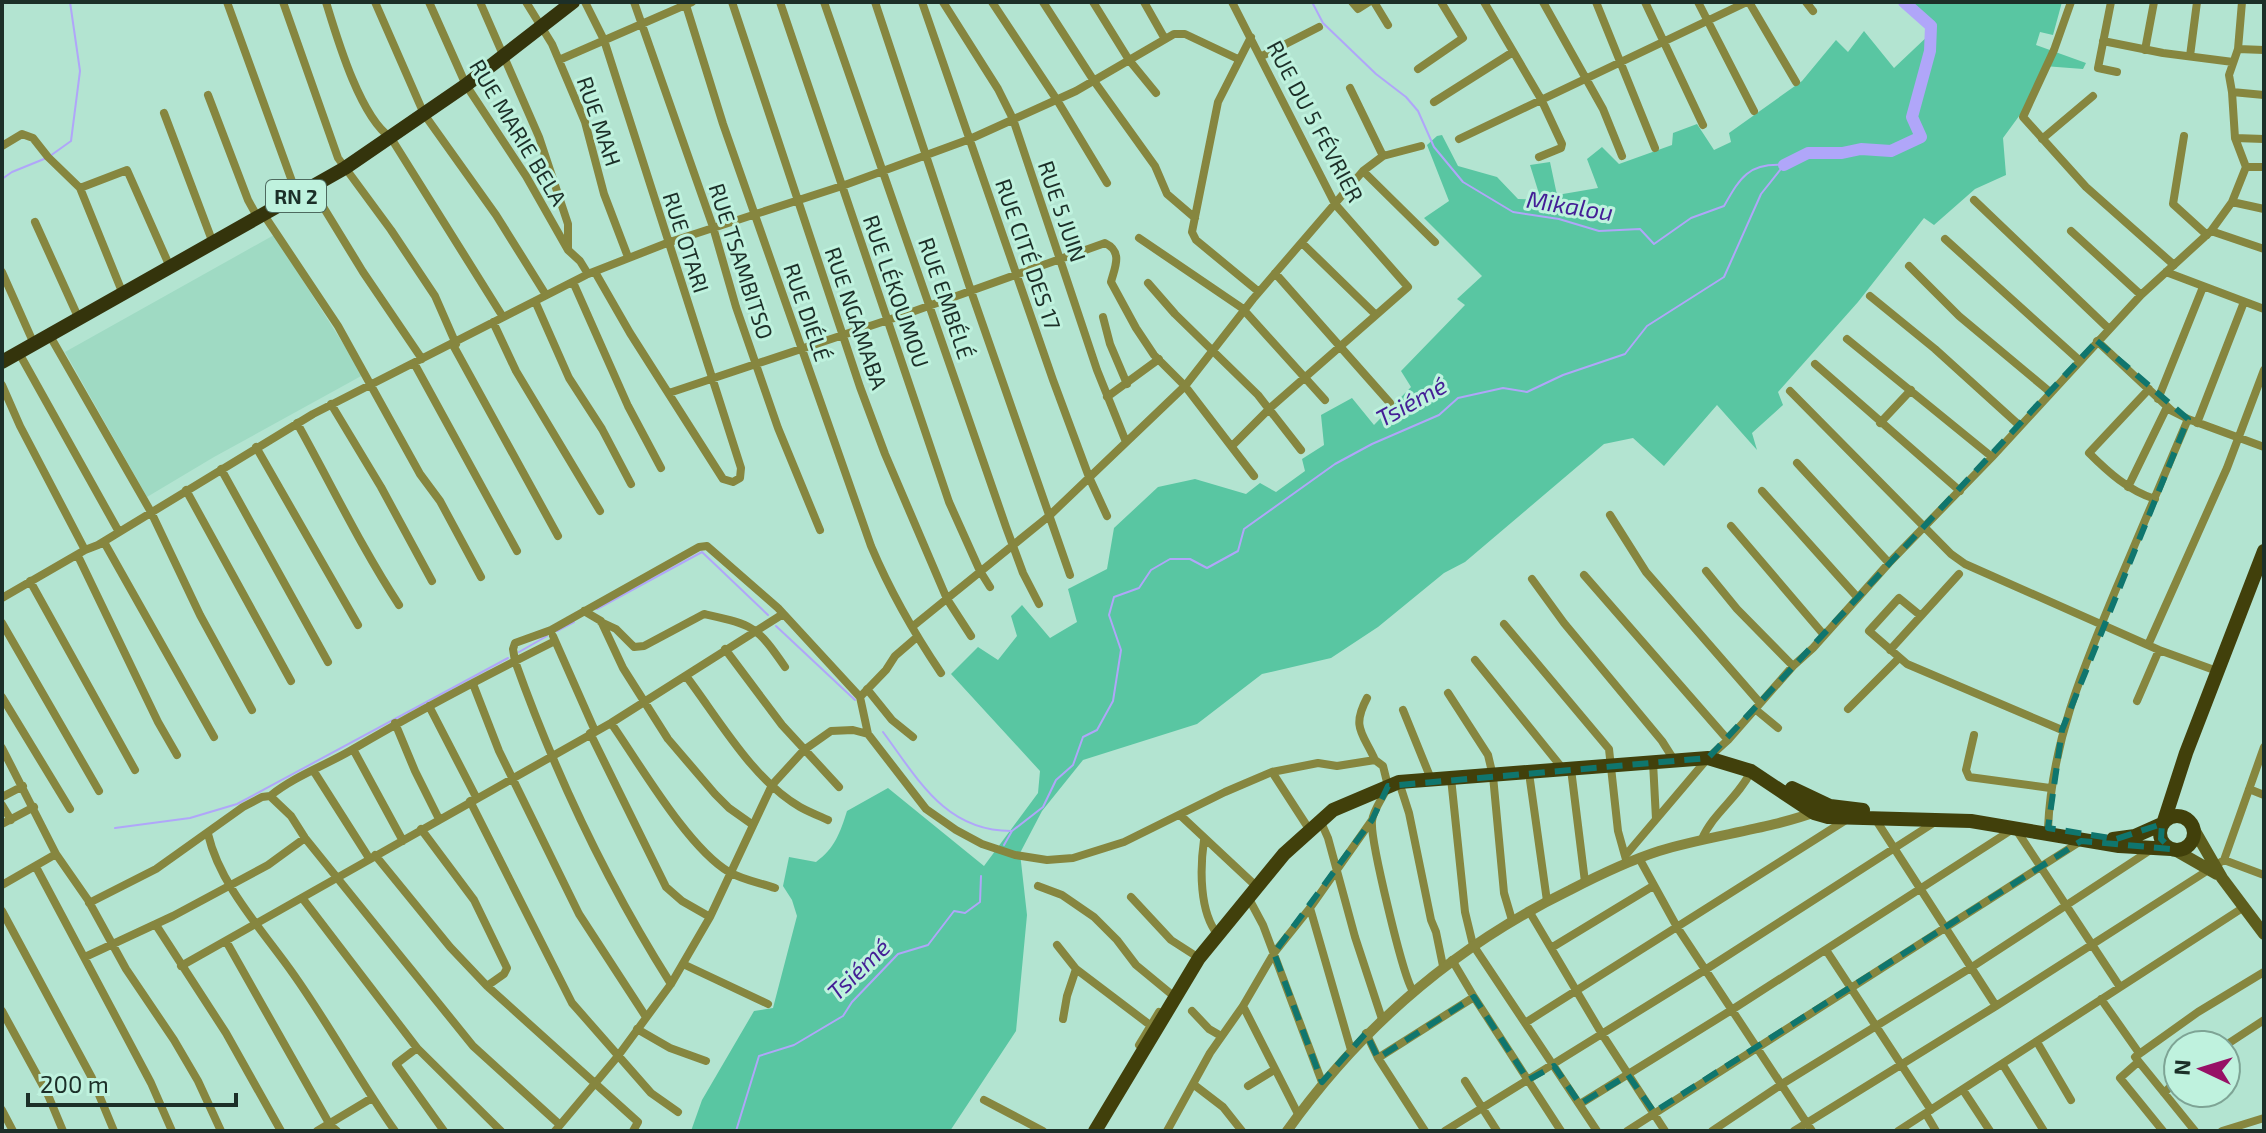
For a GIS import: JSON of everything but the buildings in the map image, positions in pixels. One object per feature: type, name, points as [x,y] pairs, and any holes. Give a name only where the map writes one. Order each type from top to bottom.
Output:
[{"type":"highway","name":"RN 2","points":[[2,362],[345,168],[466,85],[573,2]]},
{"type":"main road","points":[[2216,865],[2173,849],[2161,839],[2163,823],[2217,671],[2261,569],[2264,551]]},
{"type":"main road","points":[[1095,1131],[1173,996],[1252,892],[1314,824],[1351,800],[1393,784],[1708,758],[1771,778],[1826,811],[1849,818],[1940,818],[2152,849],[2184,848],[2191,841],[2190,823]]},
{"type":"main road","points":[[2181,767],[2180,792],[2190,823],[2222,878],[2264,934]]},
{"type":"main road","points":[[1826,811],[1971,816],[2116,839],[2135,836],[2173,816],[2190,823]]},
{"type":"street","points":[[227,2],[297,195]]},
{"type":"street","points":[[283,2],[331,142],[345,168],[435,296],[454,344],[558,536]]},
{"type":"street","points":[[326,2],[349,72],[376,123],[391,138],[503,317]]},
{"type":"street","points":[[375,2],[424,114],[496,215],[546,295]]},
{"type":"street","name":"RUE MARIE BELA","points":[[429,2],[466,85],[526,176],[568,250],[591,273],[723,479]]},
{"type":"street","points":[[480,2],[539,137],[568,224],[568,250]]},
{"type":"street","name":"RUE MAH","points":[[526,2],[559,60],[585,122],[604,194],[628,257]]},
{"type":"street","name":"RUE OTARI","points":[[585,2],[604,40],[741,468],[737,480],[723,479]]},
{"type":"street","name":"RUE TSAMBITSO","points":[[634,2],[713,227],[736,307],[794,469],[820,530]]},
{"type":"street","name":"RUE NGAMABA","points":[[732,2],[885,454],[947,599],[971,636]]},
{"type":"street","name":"RUE LÉKOUMOU","points":[[780,2],[949,502],[990,587]]},
{"type":"street","name":"RUE EMBÉLÉ","points":[[824,2],[1023,573],[1039,604]]},
{"type":"street","points":[[875,2],[1070,575]]},
{"type":"street","points":[[924,6],[941,2]]},
{"type":"street","name":"RUE 5 JUIN","points":[[941,2],[991,78],[1013,119],[1107,397],[1126,442]]},
{"type":"street","points":[[992,2],[1107,183]]},
{"type":"street","points":[[1043,2],[1094,81],[1155,166],[1167,194],[1195,218]]},
{"type":"street","points":[[1093,2],[1129,60],[1156,93]]},
{"type":"street","points":[[1144,2],[1165,39]]},
{"type":"street","name":"RUE DU 5 FÉVRIER","points":[[1232,2],[1335,204],[1408,287],[1376,315]]},
{"type":"street","points":[[1354,6],[1372,2],[1388,25]]},
{"type":"street","points":[[1418,69],[1463,38],[1441,2]]},
{"type":"street","points":[[1484,2],[1541,99],[1562,144],[1561,148],[1539,157]]},
{"type":"street","points":[[1543,2],[1603,109],[1622,156]]},
{"type":"street","points":[[1596,2],[1655,148]]},
{"type":"street","points":[[1645,2],[1703,125]]},
{"type":"street","points":[[1698,2],[1754,111]]},
{"type":"street","points":[[1459,139],[1748,2],[1796,82]]},
{"type":"street","points":[[1806,2],[1813,11]]},
{"type":"street","points":[[2071,2],[2025,119],[2086,187],[2174,265]]},
{"type":"street","points":[[2111,2],[2098,69],[2117,72]]},
{"type":"street","points":[[2145,50],[2154,2]]},
{"type":"street","points":[[2190,56],[2197,2]]},
{"type":"street","points":[[1626,860],[1708,758],[2097,341],[2141,295],[2209,233],[2232,202],[2246,167],[2235,138],[2229,75],[2238,49],[2242,2]]},
{"type":"street","points":[[559,60],[688,3]]},
{"type":"street","name":"RUE DIÉLÉ","points":[[688,3],[754,215],[871,546],[917,637],[941,673]]},
{"type":"street","name":"RUE CITÉ DES 17","points":[[924,6],[1089,477],[1107,516]]},
{"type":"street","points":[[1260,57],[1319,27]]},
{"type":"street","points":[[2,598],[104,542],[331,404],[591,273],[667,243],[842,186],[970,139],[1094,81],[1174,34],[1185,34],[1238,59]]},
{"type":"street","points":[[1251,37],[1218,102],[1195,218],[1194,238],[1259,292]]},
{"type":"street","points":[[2103,41],[2233,62]]},
{"type":"street","points":[[2238,49],[2264,50]]},
{"type":"street","points":[[1434,102],[1513,52]]},
{"type":"street","points":[[1350,88],[1383,156]]},
{"type":"street","points":[[2232,92],[2264,95]]},
{"type":"street","points":[[208,95],[248,200],[338,326],[481,577]]},
{"type":"street","points":[[2042,139],[2093,96]]},
{"type":"street","points":[[164,113],[214,244]]},
{"type":"street","points":[[2,146],[22,134],[33,138],[80,188],[123,294]]},
{"type":"street","points":[[2184,136],[2173,204],[2209,233],[2264,249]]},
{"type":"street","points":[[2235,138],[2264,139]]},
{"type":"street","points":[[912,627],[1049,516],[1185,386],[1259,292],[1363,171],[1383,156],[1421,146]]},
{"type":"street","points":[[2246,167],[2264,167]]},
{"type":"street","points":[[80,188],[127,170],[170,267]]},
{"type":"street","points":[[1363,171],[1435,242]]},
{"type":"street","points":[[311,187],[418,361],[517,551]]},
{"type":"street","points":[[1974,200],[2109,329]]},
{"type":"street","points":[[2232,202],[2264,209]]},
{"type":"street","points":[[35,222],[79,319]]},
{"type":"street","points":[[2071,231],[2141,295]]},
{"type":"street","points":[[1139,238],[1244,311],[1325,400]]},
{"type":"street","points":[[1945,239],[2079,360]]},
{"type":"street","points":[[669,393],[889,320],[1101,243],[1111,245],[1118,267],[1111,282],[1136,328],[1254,476]]},
{"type":"street","points":[[1232,446],[1270,408],[1376,315],[1302,243]]},
{"type":"street","points":[[1909,266],[1959,316],[2050,392]]},
{"type":"street","points":[[2,272],[34,345]]},
{"type":"street","points":[[2166,272],[2264,309]]},
{"type":"street","points":[[1275,273],[1390,403]]},
{"type":"street","points":[[573,282],[628,406],[661,468]]},
{"type":"street","points":[[1148,283],[1270,408],[1301,450]]},
{"type":"street","points":[[2158,399],[2203,287]]},
{"type":"street","points":[[1870,296],[1935,349],[2020,426]]},
{"type":"street","points":[[535,301],[569,378],[602,429],[631,484]]},
{"type":"street","points":[[2048,828],[2050,788],[2062,730],[2102,624],[2155,499],[2193,421],[2244,302]]},
{"type":"street","points":[[1103,317],[1110,344],[1127,384]]},
{"type":"street","points":[[493,322],[516,371],[600,511]]},
{"type":"street","points":[[50,336],[151,512],[200,615],[252,710]]},
{"type":"street","points":[[1847,339],[1992,457]]},
{"type":"street","points":[[2097,341],[2167,407],[2193,421],[2264,447]]},
{"type":"street","points":[[19,353],[119,532]]},
{"type":"street","points":[[1107,397],[1159,359]]},
{"type":"street","points":[[1815,364],[1960,491]]},
{"type":"street","points":[[2148,645],[2239,439],[2264,370]]},
{"type":"street","points":[[2,385],[158,722],[177,755]]},
{"type":"street","points":[[2149,389],[2089,453],[2138,494],[2155,499]]},
{"type":"street","points":[[1880,423],[1911,390]]},
{"type":"street","points":[[1790,391],[1951,554],[1965,564],[2159,650],[2217,671]]},
{"type":"street","points":[[331,404],[432,581]]},
{"type":"street","points":[[2128,487],[2167,407]]},
{"type":"street","points":[[297,423],[372,563],[399,605]]},
{"type":"street","points":[[256,447],[358,625]]},
{"type":"street","points":[[1797,463],[1889,563]]},
{"type":"street","points":[[221,469],[328,662]]},
{"type":"street","points":[[186,490],[291,681]]},
{"type":"street","points":[[1762,491],[1858,598]]},
{"type":"street","points":[[1610,515],[1646,572],[1778,728]]},
{"type":"street","points":[[1731,526],[1824,635]]},
{"type":"street","points":[[104,542],[214,737]]},
{"type":"street","points":[[671,984],[641,936],[550,755],[513,649],[515,643],[551,630],[702,545],[710,548],[783,614],[860,697],[868,734],[926,809],[969,837],[1015,855],[1047,860],[1073,858],[1124,842],[1272,772],[1318,763],[1337,766],[1375,760]]},
{"type":"street","points":[[1706,571],[1737,609],[1793,666]]},
{"type":"street","points":[[1890,650],[1959,574]]},
{"type":"street","points":[[1584,575],[1728,740]]},
{"type":"street","points":[[1532,579],[1674,760]]},
{"type":"street","points":[[30,581],[135,770]]},
{"type":"street","points":[[1921,616],[1901,598],[1893,602],[1869,629],[1899,658],[2062,730]]},
{"type":"street","points":[[584,611],[616,629],[634,647],[644,646],[704,614],[746,624],[756,630],[785,667]]},
{"type":"street","points":[[181,966],[611,723],[783,614]]},
{"type":"street","points":[[601,622],[643,702],[668,739],[705,784],[729,808],[753,825]]},
{"type":"street","points":[[2,623],[99,791]]},
{"type":"street","points":[[1504,624],[1609,749],[1618,831],[1626,860]]},
{"type":"street","points":[[551,630],[592,732],[666,887],[682,901],[710,917]]},
{"type":"street","points":[[860,697],[895,656],[917,637]]},
{"type":"street","points":[[89,903],[156,869],[243,807],[270,796],[294,778],[555,641]]},
{"type":"street","points":[[725,649],[782,725],[839,787]]},
{"type":"street","points":[[2137,701],[2159,650]]},
{"type":"street","points":[[1848,709],[1899,658]]},
{"type":"street","points":[[1475,660],[1567,770],[1585,882]]},
{"type":"street","points":[[686,676],[746,757],[772,785],[798,806],[828,820]]},
{"type":"street","points":[[473,684],[499,751],[579,914],[646,1017]]},
{"type":"street","points":[[867,689],[892,720],[913,737]]},
{"type":"street","points":[[1448,693],[1488,755],[1493,776],[1504,893],[1512,920]]},
{"type":"street","points":[[2,697],[70,809]]},
{"type":"street","points":[[1367,698],[1358,724],[1375,760],[1383,766],[1409,813],[1431,920],[1448,963],[1474,997],[1561,1131]]},
{"type":"street","points":[[429,706],[572,1003],[651,1093],[678,1112]]},
{"type":"street","points":[[1403,710],[1431,779]]},
{"type":"street","points":[[395,723],[439,819]]},
{"type":"street","points":[[611,723],[707,855],[731,873],[775,888]]},
{"type":"street","points":[[270,796],[291,816],[305,838],[473,1046],[557,1129],[618,1056],[671,984],[710,917],[772,785],[804,750],[831,731],[853,730],[868,734]]},
{"type":"street","points":[[1974,735],[1966,770],[1969,777],[2050,788]]},
{"type":"street","points":[[1794,1131],[2216,865],[2264,747]]},
{"type":"street","points":[[2,748],[56,854],[182,1054],[221,1131]]},
{"type":"street","points":[[353,749],[403,841]]},
{"type":"street","points":[[1653,762],[1656,819]]},
{"type":"street","points":[[313,770],[372,857],[450,947],[487,986],[638,1122],[633,1131]]},
{"type":"street","points":[[1702,839],[1710,823],[1752,771]]},
{"type":"street","points":[[1272,772],[1328,838],[1355,937],[1382,1019]]},
{"type":"street","points":[[1529,773],[1547,901]]},
{"type":"street","points":[[1451,778],[1465,912],[1473,945],[1597,1131]]},
{"type":"street","points":[[1167,1131],[1221,1036],[1274,953],[1372,820],[1393,784]]},
{"type":"street","points":[[2,797],[23,786]]},
{"type":"street","points":[[2249,789],[2264,795]]},
{"type":"street","points":[[2,805],[6,822],[34,807]]},
{"type":"street","points":[[1287,1131],[1322,1082],[1366,1033],[1448,963],[1512,920],[1626,860],[1826,811]]},
{"type":"street","points":[[1180,815],[1229,860],[1252,892],[1322,1082]]},
{"type":"street","points":[[1874,816],[1996,1006]]},
{"type":"street","points":[[1525,1023],[1849,818]]},
{"type":"street","points":[[1445,1131],[1705,970],[1940,818]]},
{"type":"street","points":[[1372,820],[1399,952],[1413,991]]},
{"type":"street","points":[[1580,1104],[2014,828],[2120,987]]},
{"type":"street","points":[[421,829],[474,900],[507,968],[504,974],[487,986]]},
{"type":"street","points":[[208,834],[212,852],[229,884],[310,998],[395,1131]]},
{"type":"street","points":[[85,957],[156,925],[268,865],[305,838]]},
{"type":"street","points":[[1204,840],[1201,857],[1205,897],[1211,926],[1218,935]]},
{"type":"street","points":[[1627,1131],[2081,841]]},
{"type":"street","points":[[1712,1131],[2152,849]]},
{"type":"street","points":[[2,885],[56,854]]},
{"type":"street","points":[[1639,858],[1677,927],[1730,1011],[1812,1131]]},
{"type":"street","points":[[2216,865],[2264,875]]},
{"type":"street","points":[[36,867],[151,1083],[172,1131]]},
{"type":"street","points":[[1038,886],[1062,895],[1094,917],[1136,965],[1173,996],[1150,1025],[1087,1131]]},
{"type":"street","points":[[1551,948],[1653,886]]},
{"type":"street","points":[[1131,897],[1171,940],[1199,958]]},
{"type":"street","points":[[303,899],[417,1048],[462,1096],[475,1104],[501,1131]]},
{"type":"street","points":[[1898,1131],[2244,907]]},
{"type":"street","points":[[1310,908],[1351,1050]]},
{"type":"street","points":[[2,911],[92,1078],[114,1131]]},
{"type":"street","points":[[1529,911],[1602,1034],[1665,1131]]},
{"type":"street","points":[[156,925],[226,1033],[281,1131]]},
{"type":"street","points":[[226,941],[334,1128]]},
{"type":"street","points":[[1057,945],[1076,969],[1150,1025]]},
{"type":"street","points":[[1826,950],[1902,1065],[1936,1131]]},
{"type":"street","points":[[683,964],[768,1004]]},
{"type":"street","points":[[1063,1019],[1076,969]]},
{"type":"street","points":[[2162,1091],[2137,1063],[2135,1058],[2139,1053],[2264,972]]},
{"type":"street","points":[[1378,1058],[1474,997]]},
{"type":"street","points":[[2101,999],[2139,1053]]},
{"type":"street","points":[[1243,1006],[1298,1114]]},
{"type":"street","points":[[2,1011],[48,1095],[63,1131]]},
{"type":"street","points":[[1192,1011],[1209,1029],[1221,1036]]},
{"type":"street","points":[[2242,1034],[2264,1020]]},
{"type":"street","points":[[637,1029],[670,1048],[706,1061]]},
{"type":"street","points":[[1366,1033],[1378,1058],[1425,1131]]},
{"type":"street","points":[[2037,1042],[2071,1100]]},
{"type":"street","points":[[417,1048],[396,1064],[444,1131]]},
{"type":"street","points":[[2137,1063],[2120,1078],[2163,1131]]},
{"type":"street","points":[[2003,1065],[2044,1131]]},
{"type":"street","points":[[1248,1086],[1274,1070]]},
{"type":"street","points":[[1465,1081],[1497,1131]]},
{"type":"street","points":[[1193,1084],[1223,1107],[1242,1131]]},
{"type":"street","points":[[1963,1090],[1990,1131]]},
{"type":"street","points":[[317,1131],[334,1128],[372,1098]]},
{"type":"street","points":[[984,1100],[1043,1131]]},
{"type":"street","points":[[2177,1109],[2195,1131]]},
{"type":"street","points":[[2,1110],[13,1131]]},
{"type":"street","points":[[2222,1131],[2264,1118]]},
{"type":"street","points":[[2145,1131],[2155,1122]]},
{"type":"highlighted area","points":[[2097,341],[2188,419],[2062,730],[2048,828],[2116,839],[2162,824],[2161,839],[2171,849],[2081,841],[1654,1112],[1628,1075],[1580,1104],[1554,1066],[1528,1080],[1474,997],[1378,1058],[1366,1033],[1322,1082],[1274,953],[1372,820],[1388,786],[1708,758]]},
{"type":"shaded area","points":[[274,235],[363,375],[147,497],[65,352]]},
{"type":"green space","points":[[1913,2],[2062,2],[2053,35],[2040,32],[2036,45],[2086,63],[2083,69],[2044,66],[2033,97],[2003,138],[2006,175],[1975,189],[1934,225],[1924,218],[1858,302],[1778,392],[1783,405],[1752,433],[1757,450],[1717,405],[1664,466],[1633,438],[1604,444],[1465,562],[1444,573],[1378,627],[1331,658],[1262,674],[1197,724],[1083,760],[1042,811],[1020,853],[1027,915],[1016,1031],[950,1131],[691,1131],[702,1100],[754,1011],[773,1008],[797,916],[783,886],[789,857],[816,862],[836,840],[847,811],[888,788],[984,866],[1038,793],[1040,771],[951,674],[978,647],[998,660],[1017,636],[1011,616],[1022,605],[1050,638],[1077,622],[1068,589],[1107,569],[1114,528],[1158,487],[1195,479],[1246,494],[1260,483],[1276,492],[1305,471],[1302,459],[1324,445],[1321,415],[1352,398],[1374,425],[1411,387],[1401,371],[1465,305],[1457,299],[1482,276],[1424,218],[1449,201],[1427,145],[1442,135],[1458,166],[1497,177],[1518,199],[1541,200],[1530,165],[1550,162],[1557,195],[1598,188],[1587,159],[1602,147],[1619,164],[1672,145],[1673,133],[1697,124],[1714,150],[1731,142],[1729,133],[1802,81],[1836,40],[1848,52],[1864,31],[1894,68],[1931,33]]},
{"type":"waterway","points":[[50,156],[71,141],[80,71],[70,2]]},
{"type":"waterway","name":"Mikalou","points":[[1312,2],[1323,23],[1418,111],[1434,147],[1463,182],[1513,212],[1559,219],[1599,231],[1640,229],[1654,244],[1691,218],[1724,206],[1746,174],[1761,167],[1783,165]]},
{"type":"waterway","name":"Tsiémé","points":[[1784,165],[1808,153],[1842,153],[1861,149],[1891,151],[1921,137],[1912,117],[1930,51],[1931,26],[1904,2]]},
{"type":"waterway","points":[[2,179],[44,159]]},
{"type":"waterway","name":"Tsiémé","points":[[1004,845],[1012,831],[1043,807],[1056,780],[1073,765],[1083,737],[1097,730],[1113,701],[1121,650],[1109,615],[1114,597],[1139,588],[1151,570],[1170,559],[1190,559],[1207,568],[1238,551],[1244,529],[1335,464],[1439,415],[1458,398],[1503,388],[1527,392],[1563,375],[1625,354],[1647,326],[1724,277],[1761,194],[1784,165]]},
{"type":"waterway","points":[[597,609],[702,552],[768,615]]},
{"type":"waterway","points":[[557,631],[574,622]]},
{"type":"waterway","points":[[776,626],[855,700]]},
{"type":"waterway","points":[[519,652],[547,636]]},
{"type":"waterway","points":[[115,828],[190,818],[237,804],[508,658]]},
{"type":"waterway","points":[[883,732],[921,784],[951,812],[988,829],[1011,831]]},
{"type":"waterway","name":"Tsiémé","points":[[736,1131],[759,1056],[794,1045],[843,1016],[852,1002],[898,954],[928,945],[954,911],[965,913],[980,902],[981,876]]}]
